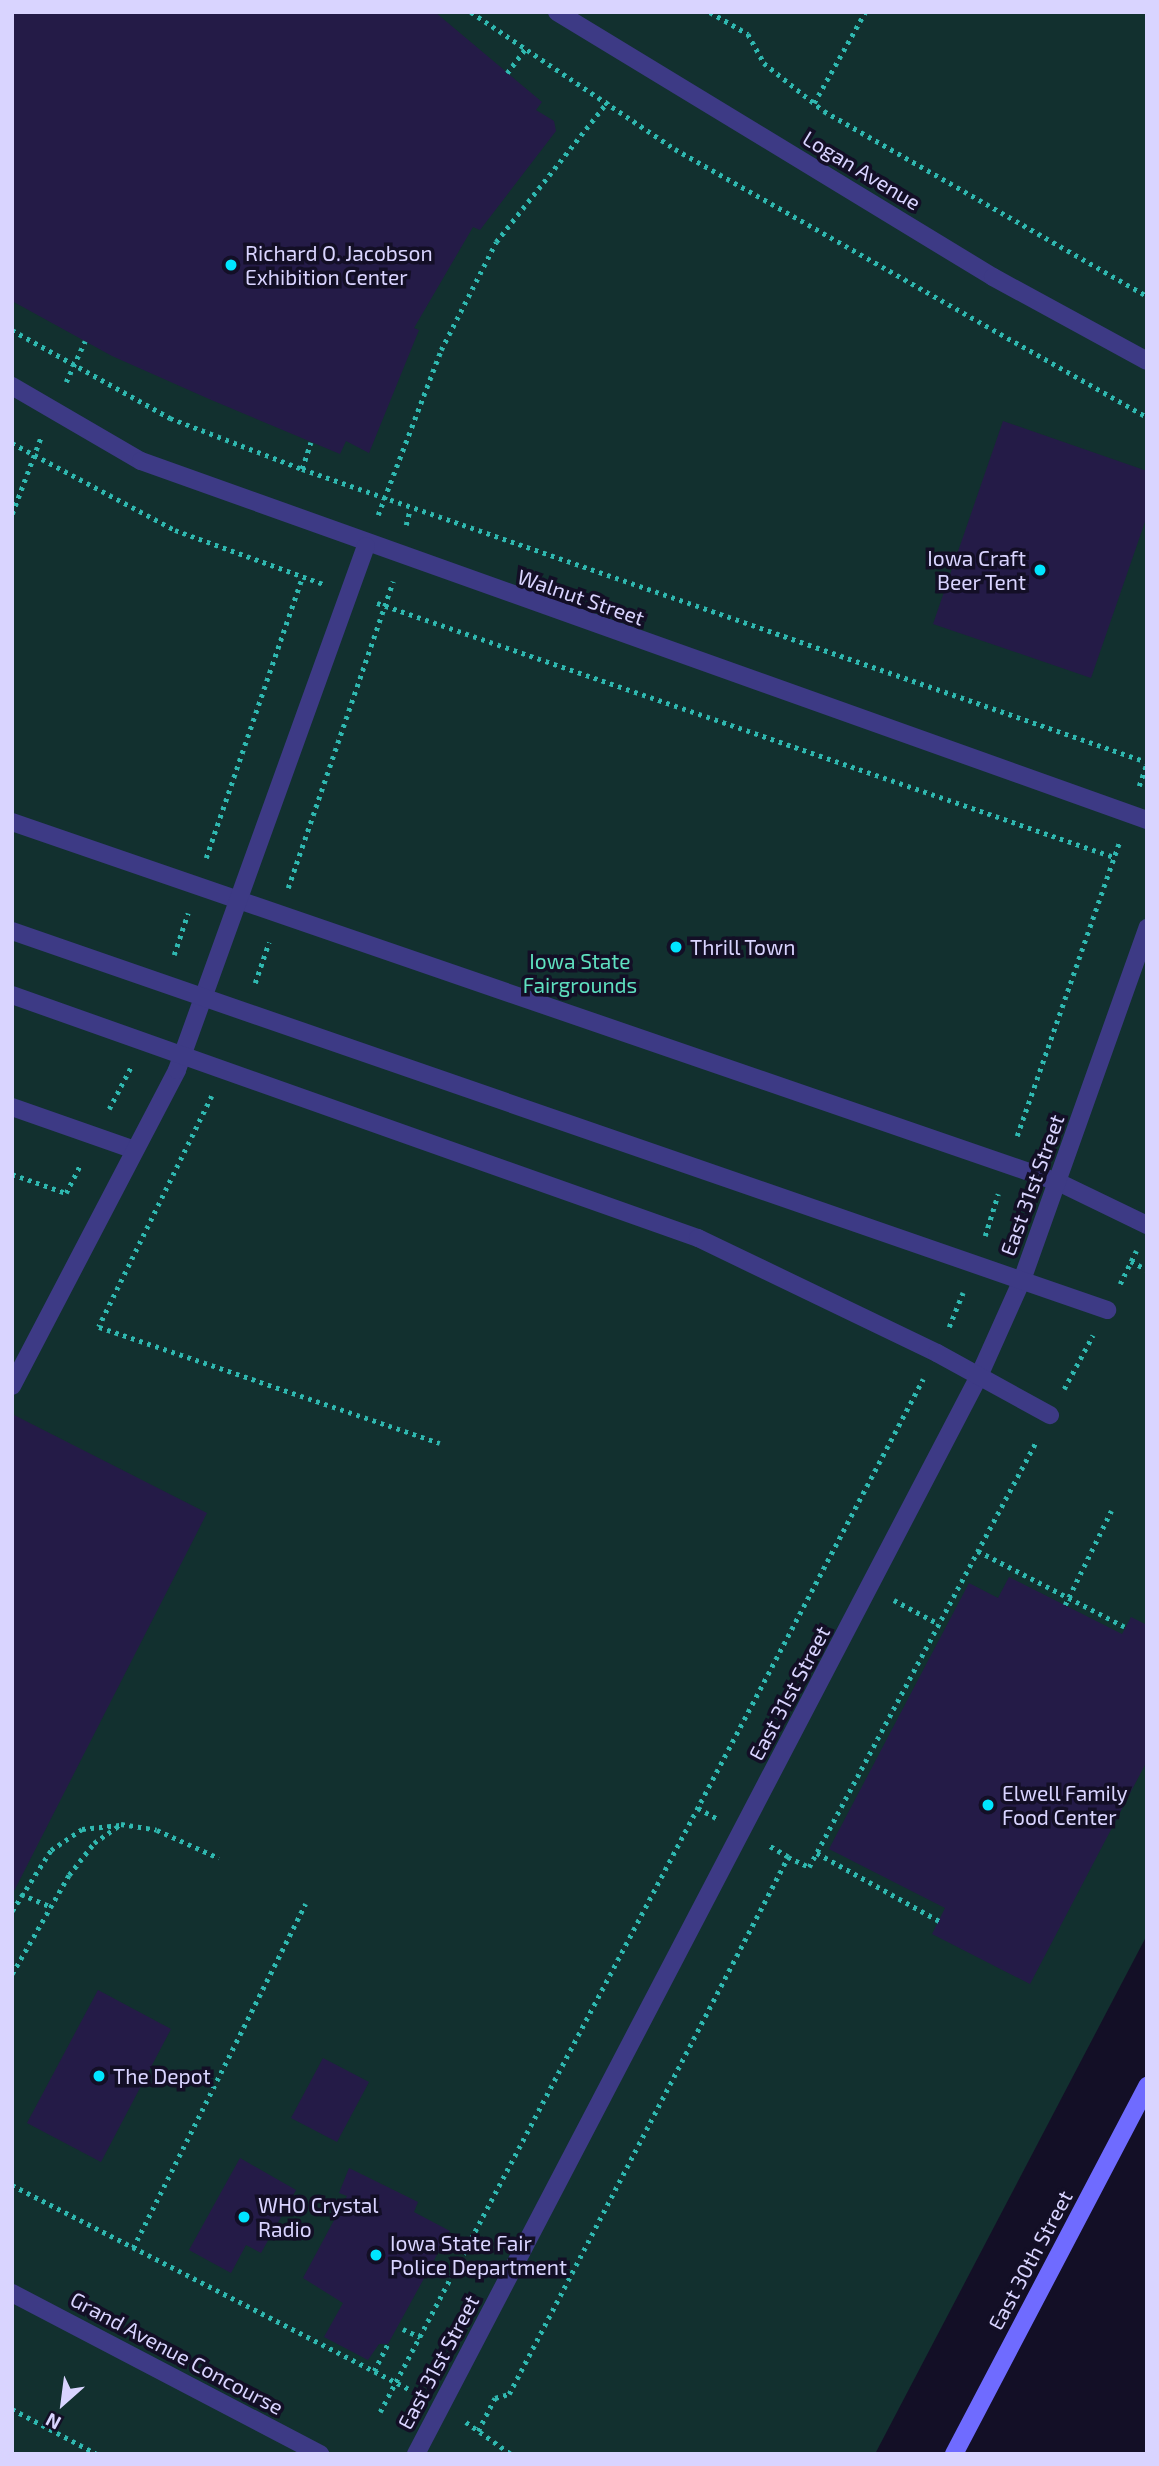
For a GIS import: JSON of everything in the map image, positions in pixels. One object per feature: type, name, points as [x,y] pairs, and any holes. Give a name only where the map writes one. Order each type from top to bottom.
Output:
[{"type":"main road","name":"East 30th Street","points":[[954,2454],[1147,2087]]},
{"type":"street","name":"Logan Avenue","points":[[557,12],[1004,283],[1147,361]]},
{"type":"street","name":"Walnut Street","points":[[12,386],[141,461],[366,545],[1138,817]]},
{"type":"street","points":[[12,1386],[182,1055],[366,545]]},
{"type":"street","points":[[12,822],[1058,1182],[1144,1233]]},
{"type":"street","name":"East 31st Street","points":[[416,2454],[979,1376],[1022,1280],[1147,928]]},
{"type":"street","points":[[12,931],[1107,1311]]},
{"type":"street","points":[[12,995],[698,1238],[937,1353],[1050,1415]]},
{"type":"street","points":[[12,1107],[135,1150]]},
{"type":"street","name":"Grand Avenue Concourse","points":[[12,2293],[320,2454]]},
{"type":"path","points":[[471,12],[608,101],[675,149],[1080,384],[1147,417]]},
{"type":"path","points":[[710,12],[748,34],[764,63],[814,103],[1147,296]]},
{"type":"path","points":[[814,103],[865,12]]},
{"type":"path","points":[[507,73],[526,48]]},
{"type":"path","points":[[366,545],[441,350],[496,242],[608,101]]},
{"type":"path","points":[[12,330],[170,418],[302,469],[384,500],[1147,763],[1138,817],[1114,857],[975,1265],[937,1353],[380,2412]]},
{"type":"path","points":[[302,469],[311,442]]},
{"type":"path","points":[[12,443],[176,530],[349,593],[1114,857]]},
{"type":"path","points":[[698,1808],[809,1867],[1107,1311],[1144,1233]]},
{"type":"path","points":[[1131,1261],[1147,1270]]},
{"type":"path","points":[[1065,1605],[1111,1511]]},
{"type":"path","points":[[978,1551],[1125,1628]]},
{"type":"path","points":[[870,1587],[939,1624]]},
{"type":"path","points":[[12,1974],[51,1907],[94,1843],[121,1825]]},
{"type":"path","points":[[12,1911],[51,1850],[82,1829],[121,1825],[157,1830],[219,1857]]},
{"type":"path","points":[[817,1853],[939,1921]]},
{"type":"path","points":[[478,2431],[495,2398],[509,2394],[515,2384],[788,1857]]},
{"type":"path","points":[[21,1894],[51,1907]]},
{"type":"path","points":[[133,2248],[305,1904]]},
{"type":"path","points":[[12,2185],[441,2406],[511,2454]]},
{"type":"path","points":[[435,2267],[452,2276]]},
{"type":"path","points":[[403,2329],[420,2337]]},
{"type":"path","points":[[374,2371],[388,2344]]},
{"type":"path","points":[[12,2409],[97,2454]]},
{"type":"green space","name":"Iowa State Fairgrounds","points":[[12,12],[1147,12],[1147,1935],[875,2454],[12,2454]]},
{"type":"building","name":"Richard O. Jacobson Exhibition Center","points":[[12,12],[435,12],[542,102],[536,110],[554,121],[556,131],[480,230],[473,227],[414,328],[419,330],[369,453],[346,441],[340,454],[209,399],[112,356],[12,301]]},
{"type":"building","name":"Iowa Craft Beer Tent","points":[[1003,421],[1147,471],[1147,516],[1091,678],[933,624]]},
{"type":"building","points":[[12,1414],[207,1513],[12,1895]]},
{"type":"building","name":"Elwell Family Food Center","points":[[1009,1577],[1122,1634],[1131,1617],[1147,1625],[1147,1761],[1030,1984],[932,1934],[945,1908],[829,1849],[969,1583],[998,1598]]},
{"type":"building","name":"The Depot","points":[[98,1990],[171,2029],[101,2162],[27,2123]]},
{"type":"building","points":[[323,2058],[369,2082],[337,2142],[291,2118]]},
{"type":"building","name":"WHO Crystal Radio","points":[[240,2158],[296,2190],[261,2253],[246,2245],[231,2273],[189,2250]]},
{"type":"building","name":"Iowa State Fair Police Department","points":[[349,2168],[418,2202],[414,2212],[450,2231],[388,2344],[379,2344],[368,2360],[324,2337],[343,2303],[303,2278],[347,2196],[339,2193]]},
{"type":"place","name":"Richard O. Jacobson Exhibition Center","points":[[231,265]]},
{"type":"place","name":"Iowa Craft Beer Tent","points":[[1040,570]]},
{"type":"place","name":"Thrill Town","points":[[676,947]]},
{"type":"place","name":"Elwell Family Food Center","points":[[988,1805]]},
{"type":"place","name":"The Depot","points":[[99,2076]]},
{"type":"place","name":"WHO Crystal Radio","points":[[244,2217]]},
{"type":"place","name":"Iowa State Fair Police Department","points":[[376,2255]]}]
